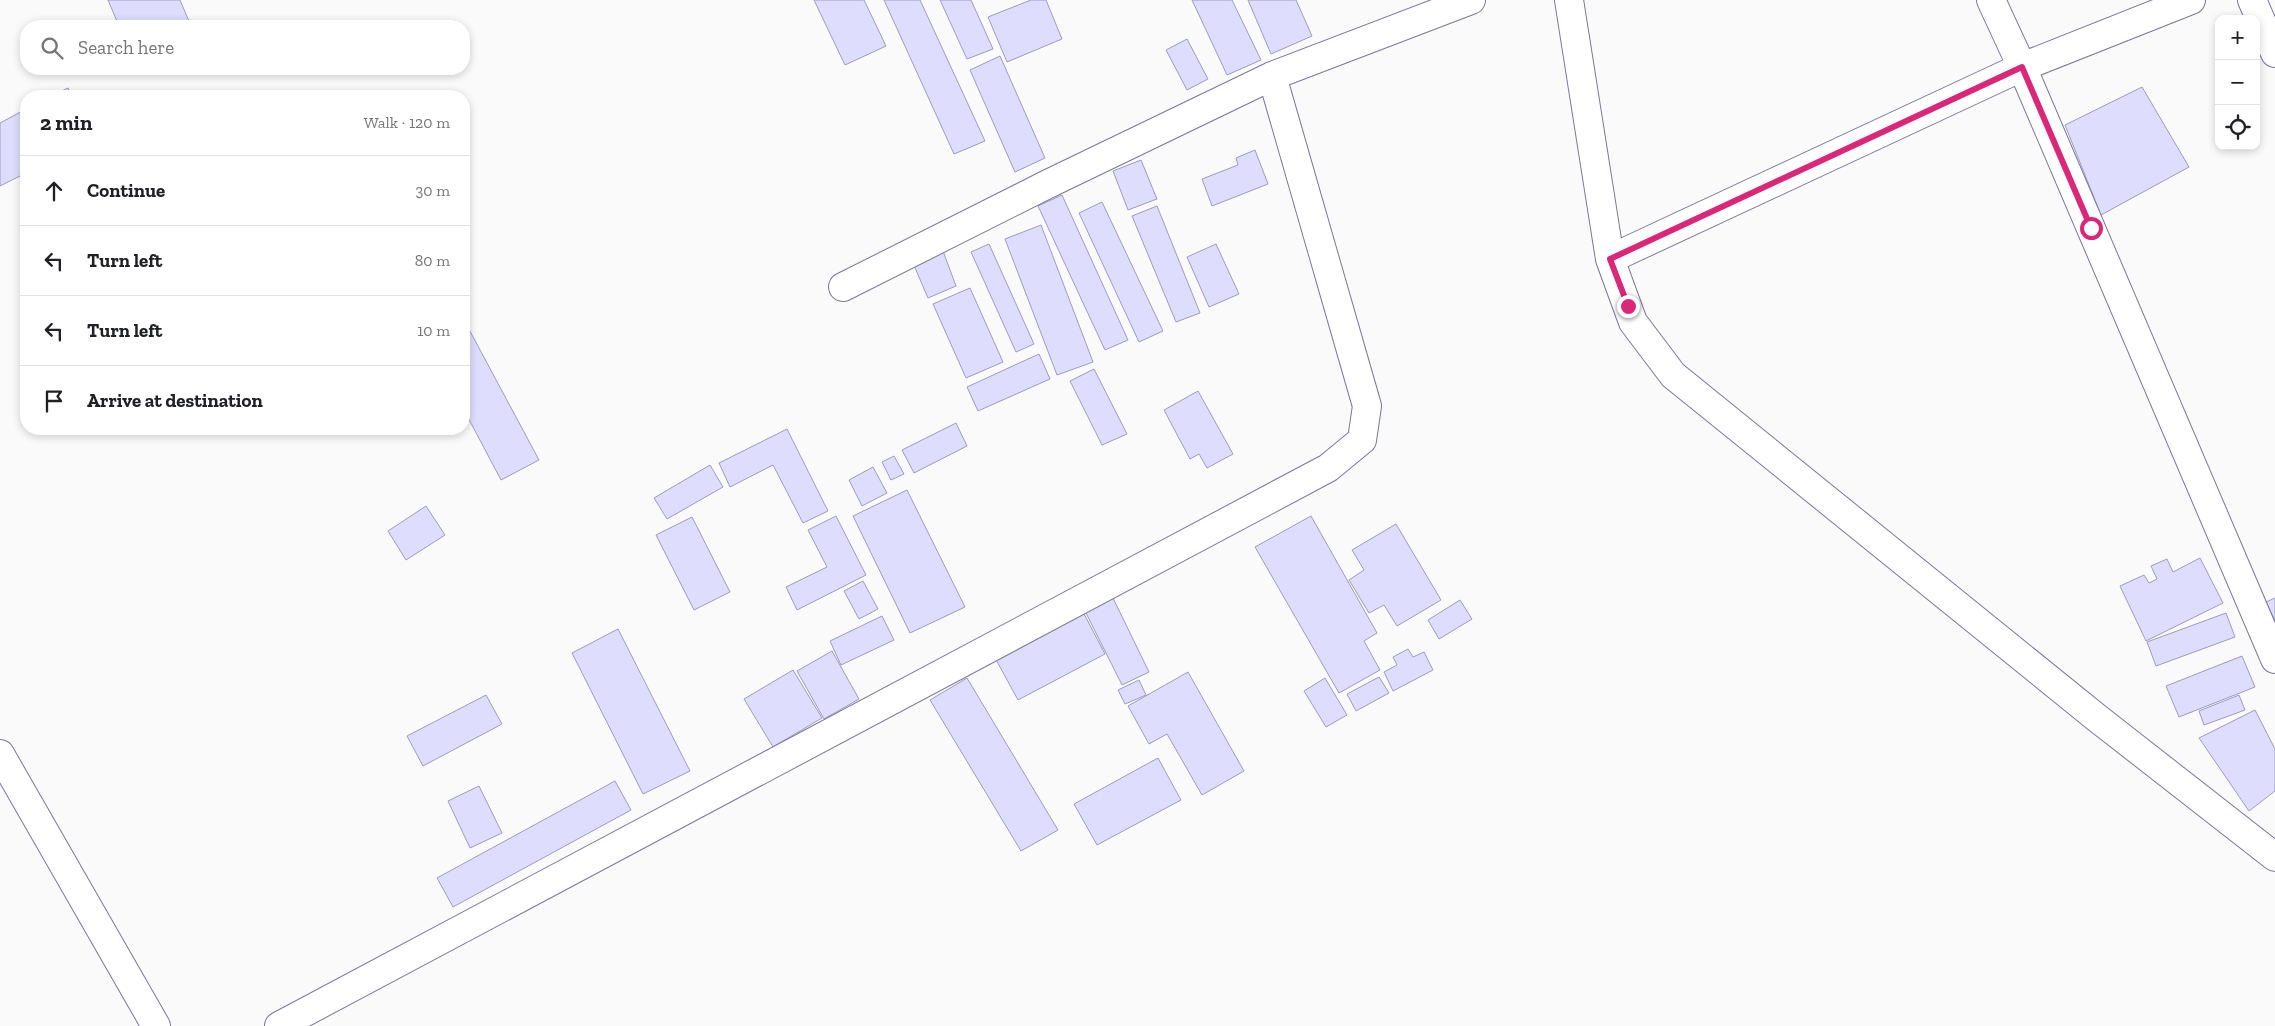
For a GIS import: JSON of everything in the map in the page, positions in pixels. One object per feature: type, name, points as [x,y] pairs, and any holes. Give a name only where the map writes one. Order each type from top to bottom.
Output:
[{"type":"street","points":[[842,286],[1272,76],[1471,0]]},
{"type":"street","points":[[1569,0],[1610,259],[1633,322],[1673,375],[2096,718],[2275,857]]},
{"type":"street","points":[[1991,0],[2022,67],[2275,659]]},
{"type":"street","points":[[1610,259],[2022,67],[2190,0]]},
{"type":"street","points":[[2252,0],[2275,53]]},
{"type":"street","points":[[279,1026],[1319,472],[1348,453],[1362,440],[1367,406],[1272,76]]},
{"type":"street","points":[[0,754],[156,1026]]},
{"type":"building","points":[[108,0],[180,0],[188,20],[116,20]]},
{"type":"building","points":[[814,0],[864,0],[886,46],[845,65]]},
{"type":"building","points":[[884,0],[920,0],[985,141],[954,154]]},
{"type":"building","points":[[940,0],[971,0],[993,49],[967,59]]},
{"type":"building","points":[[1031,0],[1046,0],[1062,39],[1007,62],[988,17]]},
{"type":"building","points":[[1192,0],[1232,0],[1261,60],[1227,75]]},
{"type":"building","points":[[1248,0],[1296,0],[1312,36],[1271,54]]},
{"type":"building","points":[[1187,39],[1208,79],[1187,90],[1166,50]]},
{"type":"building","points":[[1000,56],[1045,158],[1015,172],[970,70]]},
{"type":"building","points":[[2142,87],[2189,167],[2101,215],[2065,125]]},
{"type":"building","points":[[20,112],[20,176],[0,186],[0,123]]},
{"type":"building","points":[[1255,150],[1268,184],[1212,206],[1202,179],[1238,165],[1236,158]]},
{"type":"building","points":[[1141,160],[1157,199],[1128,210],[1113,171]]},
{"type":"building","points":[[1062,195],[1128,340],[1105,350],[1038,206]]},
{"type":"building","points":[[1102,202],[1163,331],[1139,342],[1079,213]]},
{"type":"building","points":[[1157,206],[1200,313],[1176,322],[1132,216]]},
{"type":"building","points":[[1041,225],[1093,362],[1057,375],[1005,239]]},
{"type":"building","points":[[989,244],[1034,344],[1016,352],[971,252]]},
{"type":"building","points":[[1216,244],[1239,294],[1209,307],[1187,257]]},
{"type":"building","points":[[943,251],[956,286],[928,298],[913,263]]},
{"type":"building","points":[[970,288],[1003,362],[966,378],[933,304]]},
{"type":"building","points":[[470,331],[539,460],[501,480],[470,421]]},
{"type":"building","points":[[1039,354],[1050,379],[978,411],[967,387]]},
{"type":"building","points":[[1094,369],[1127,434],[1102,445],[1070,381]]},
{"type":"building","points":[[1198,391],[1233,454],[1207,468],[1199,454],[1190,459],[1164,410]]},
{"type":"building","points":[[956,423],[967,446],[914,473],[902,450]]},
{"type":"building","points":[[787,429],[828,511],[803,523],[773,465],[730,487],[719,463]]},
{"type":"building","points":[[894,456],[904,474],[891,480],[882,462]]},
{"type":"building","points":[[710,465],[723,487],[667,519],[654,498]]},
{"type":"building","points":[[873,467],[887,493],[862,506],[849,480]]},
{"type":"building","points":[[907,490],[965,607],[910,633],[853,516]]},
{"type":"building","points":[[426,506],[445,535],[406,560],[388,531]]},
{"type":"building","points":[[836,516],[866,575],[797,610],[786,587],[827,567],[808,530]]},
{"type":"building","points":[[1311,516],[1377,633],[1364,641],[1380,670],[1339,693],[1255,547]]},
{"type":"building","points":[[692,517],[730,592],[694,610],[656,535]]},
{"type":"building","points":[[1396,524],[1441,600],[1397,626],[1384,605],[1369,613],[1349,580],[1364,570],[1352,550]]},
{"type":"building","points":[[2200,558],[2223,603],[2146,641],[2120,586],[2144,575],[2149,583],[2157,579],[2151,566],[2167,559],[2173,572]]},
{"type":"building","points":[[863,581],[878,609],[859,619],[844,591]]},
{"type":"building","points":[[1112,596],[1149,672],[1122,685],[1084,609]]},
{"type":"building","points":[[2275,598],[2275,621],[2266,602]]},
{"type":"building","points":[[1460,600],[1472,619],[1439,639],[1428,620]]},
{"type":"building","points":[[1082,610],[1105,654],[1018,700],[994,656]]},
{"type":"building","points":[[2226,613],[2235,637],[2156,666],[2147,642]]},
{"type":"building","points":[[882,616],[894,640],[841,665],[830,641]]},
{"type":"building","points":[[618,629],[690,771],[643,794],[572,653]]},
{"type":"building","points":[[1408,649],[1413,657],[1424,652],[1433,670],[1393,691],[1384,672],[1397,665],[1393,657]]},
{"type":"building","points":[[832,651],[859,699],[824,719],[797,671]]},
{"type":"building","points":[[2242,656],[2255,687],[2179,717],[2166,686]]},
{"type":"building","points":[[793,670],[822,718],[773,747],[744,699]]},
{"type":"building","points":[[1188,672],[1244,771],[1202,795],[1167,734],[1149,744],[1128,706]]},
{"type":"building","points":[[1379,677],[1389,693],[1356,711],[1347,694]]},
{"type":"building","points":[[967,678],[1058,830],[1021,851],[930,700]]},
{"type":"building","points":[[1325,678],[1347,715],[1326,727],[1304,691]]},
{"type":"building","points":[[1139,680],[1146,695],[1125,704],[1118,690]]},
{"type":"building","points":[[486,695],[502,724],[423,766],[407,736]]},
{"type":"building","points":[[2239,695],[2245,710],[2204,725],[2199,711]]},
{"type":"building","points":[[2255,710],[2275,749],[2275,791],[2249,811],[2199,738]]},
{"type":"building","points":[[1158,758],[1181,800],[1097,845],[1074,804]]},
{"type":"building","points":[[615,781],[631,810],[453,907],[437,878]]},
{"type":"building","points":[[479,786],[502,833],[470,848],[448,801]]},
{"type":"route","points":[[1628,306],[1610,259],[2022,67],[2091,228]]}]
